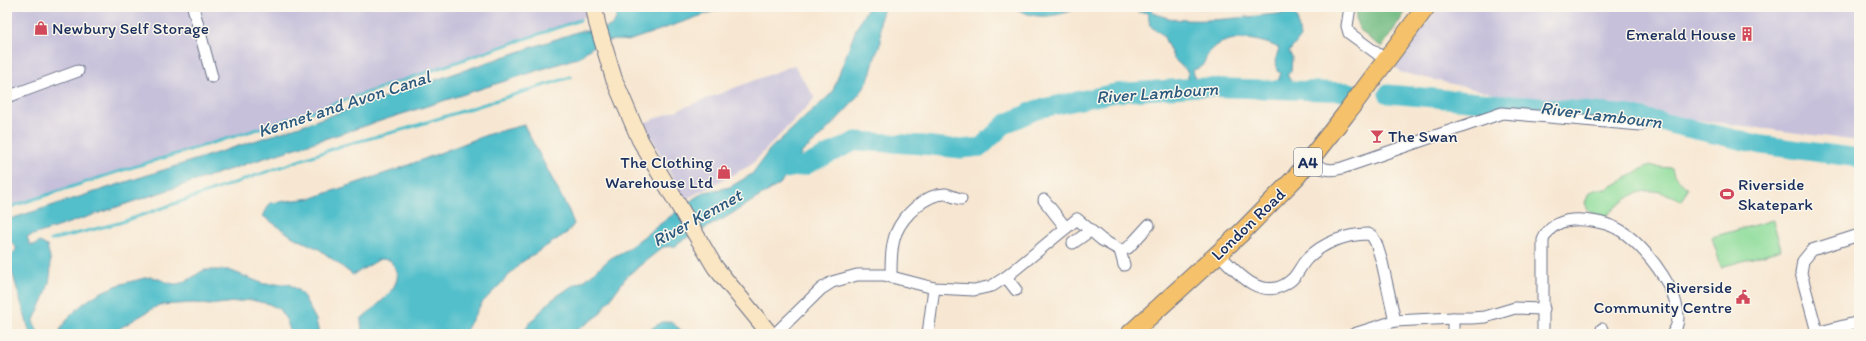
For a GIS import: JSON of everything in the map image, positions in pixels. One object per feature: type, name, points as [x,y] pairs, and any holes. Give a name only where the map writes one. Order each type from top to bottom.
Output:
[{"type":"main road","points":[[594,7],[608,61],[623,103],[640,140],[697,239],[715,267],[770,334]]},
{"type":"main road","name":"London Road","points":[[1130,334],[1219,254],[1273,202],[1310,160],[1426,7]]},
{"type":"street","points":[[193,7],[212,77]]},
{"type":"street","points":[[1350,7],[1347,26],[1349,33],[1386,60]]},
{"type":"street","points":[[7,97],[78,71]]},
{"type":"street","points":[[1310,160],[1325,170],[1332,171],[1502,113],[1642,125]]},
{"type":"street","points":[[891,276],[893,247],[896,233],[907,217],[921,203],[947,190],[960,199]]},
{"type":"street","points":[[1044,200],[1066,228]]},
{"type":"street","points":[[775,334],[821,289],[832,282],[857,275],[891,276],[934,288],[982,289],[992,286],[1006,277],[1077,219],[1110,246],[1120,250],[1128,248],[1149,225]]},
{"type":"street","points":[[1544,334],[1543,240],[1549,230],[1560,223],[1580,220],[1616,228],[1639,245],[1658,269],[1678,308],[1678,323],[1672,334]]},
{"type":"street","points":[[1073,243],[1090,231]]},
{"type":"street","points":[[1219,254],[1246,281],[1257,286],[1278,288],[1291,281],[1306,260],[1319,249],[1335,240],[1368,234],[1372,236],[1379,251],[1395,321]]},
{"type":"street","points":[[1859,235],[1812,250],[1803,261],[1801,273],[1814,333],[1859,322]]},
{"type":"street","points":[[1120,250],[1124,265]]},
{"type":"street","points":[[1006,277],[1016,290]]},
{"type":"street","points":[[928,334],[934,288]]},
{"type":"street","points":[[1354,334],[1395,321],[1485,317],[1515,308],[1544,309]]},
{"type":"street","points":[[1453,318],[1453,334]]},
{"type":"shaded area","points":[[7,7],[594,7],[580,20],[275,124],[117,172],[7,208]]},
{"type":"shaded area","points":[[1439,7],[1859,7],[1859,141],[1496,94],[1400,72],[1395,65]]},
{"type":"shaded area","points":[[794,65],[815,98],[751,165],[684,200],[644,123]]},
{"type":"green space","points":[[1357,7],[1409,7],[1382,47],[1361,31],[1356,21]]},
{"type":"green space","points":[[1647,166],[1672,168],[1674,175],[1687,189],[1682,201],[1670,195],[1649,191],[1640,192],[1632,196],[1605,217],[1595,214],[1588,209],[1585,203],[1589,193],[1597,189],[1607,189]]},
{"type":"green space","points":[[1773,220],[1781,250],[1721,267],[1712,237]]},
{"type":"water","points":[[617,7],[629,7],[633,13],[660,7],[726,7],[628,41],[608,41],[596,45],[580,57],[240,166],[27,237],[30,245],[35,245],[40,242],[47,246],[51,267],[48,286],[33,322],[39,334],[30,333],[10,265],[9,257],[16,250],[16,247],[11,242],[7,243],[7,220],[276,134],[580,31],[592,31],[605,28],[612,25],[615,21]]},
{"type":"water","name":"River Kennet","points":[[868,7],[884,7],[880,21],[881,42],[864,88],[848,108],[818,139],[802,152],[798,161],[780,184],[723,219],[679,242],[676,246],[663,247],[627,276],[598,316],[571,334],[522,334],[550,301],[572,286],[585,280],[611,258],[626,250],[696,197],[705,192],[730,187],[752,174],[770,149],[832,93],[856,29]]},
{"type":"water","points":[[1014,7],[1081,7],[1056,15],[1039,16],[1030,15]]},
{"type":"water","points":[[1135,7],[1152,7],[1151,11],[1163,17],[1198,20],[1218,20],[1292,13],[1297,17],[1300,38],[1289,52],[1292,57],[1291,71],[1287,74],[1291,82],[1278,81],[1281,73],[1277,71],[1276,58],[1279,48],[1270,44],[1241,39],[1222,43],[1214,48],[1207,56],[1203,65],[1193,70],[1195,79],[1188,78],[1188,72],[1174,59],[1163,35],[1150,26],[1148,14],[1145,12],[1138,12]]},
{"type":"water","points":[[524,125],[569,211],[574,224],[568,232],[522,262],[481,304],[464,334],[362,334],[361,319],[385,298],[395,285],[397,272],[390,260],[380,259],[353,275],[319,249],[293,237],[263,216],[270,203],[312,198],[398,169],[489,134]]},
{"type":"water","points":[[204,270],[229,270],[264,284],[289,284],[298,290],[304,297],[316,320],[319,334],[291,334],[287,321],[279,309],[269,304],[251,300],[209,305],[195,303],[159,305],[110,334],[58,334],[64,324],[80,306],[110,288],[149,277],[177,284],[188,280]]},
{"type":"water","points":[[661,322],[671,322],[686,334],[644,334]]},
{"type":"waterway","points":[[1192,7],[1219,7]]},
{"type":"waterway","name":"Kennet and Avon Canal","points":[[7,208],[117,172],[275,124],[580,20]]},
{"type":"waterway","points":[[51,240],[119,223],[341,146],[405,129],[571,77]]},
{"type":"waterway","name":"River Lambourn","points":[[768,172],[804,166],[856,141],[961,149],[981,147],[1005,124],[1038,109],[1115,93],[1199,87],[1350,92]]},
{"type":"waterway","name":"River Lambourn","points":[[1388,94],[1630,115],[1762,145],[1859,158]]},
{"type":"place","name":"Newbury Self Storage","points":[[41,28]]},
{"type":"place","name":"Emerald House","points":[[1747,34]]},
{"type":"place","name":"The Swan","points":[[1377,136]]},
{"type":"place","name":"The Clothing Warehouse Ltd","points":[[724,172]]},
{"type":"place","name":"Riverside Skatepark","points":[[1727,194]]},
{"type":"place","name":"Riverside Community Centre","points":[[1743,297]]}]
